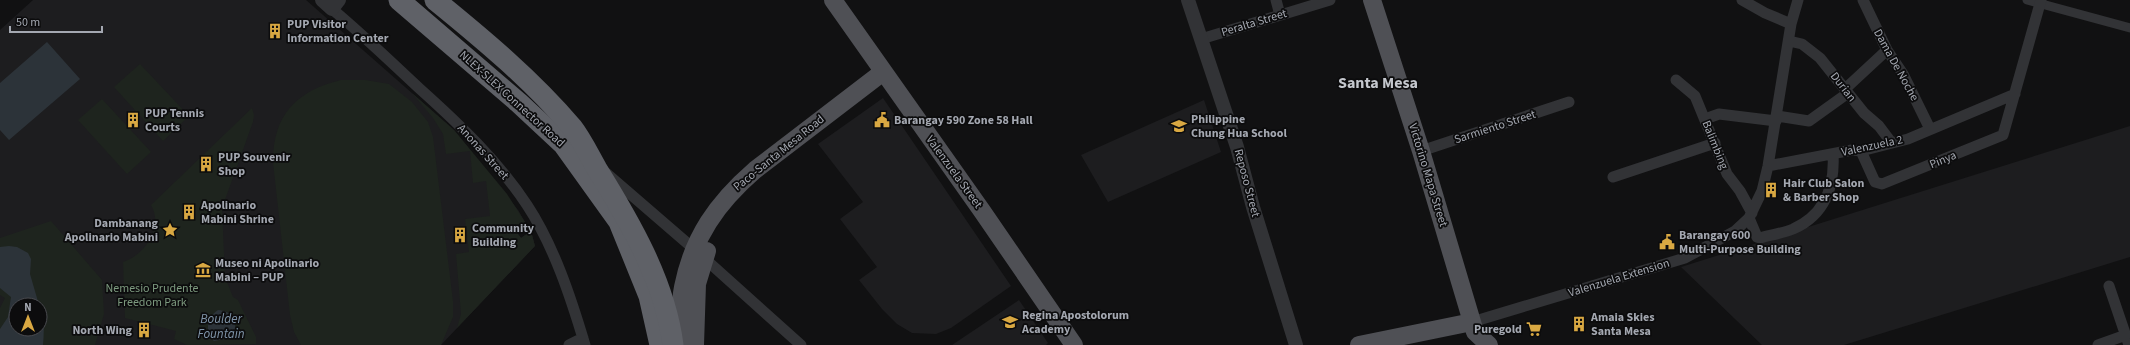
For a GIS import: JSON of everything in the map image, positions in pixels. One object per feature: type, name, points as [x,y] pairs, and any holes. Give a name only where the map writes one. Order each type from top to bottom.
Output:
[{"type":"highway","name":"NLEX-SLEX Connector Road","points":[[399,0],[519,103],[563,144],[619,222],[649,296],[660,345]]},
{"type":"highway","name":"NLEX-SLEX Connector Road","points":[[435,0],[524,77],[573,128],[619,204],[651,267],[671,328],[673,345]]},
{"type":"main road","name":"Valenzuela Street","points":[[833,0],[982,211],[1074,345]]},
{"type":"main road","name":"Victorino Mapa Street","points":[[1372,0],[1421,151],[1472,322],[1478,336],[1489,345]]},
{"type":"main road","name":"Paco-Santa Mesa Road","points":[[681,345],[682,288],[699,254],[714,210],[738,184],[781,148],[886,77]]},
{"type":"main road","name":"Paco-Santa Mesa Road","points":[[695,345],[695,313],[699,254]]},
{"type":"main road","name":"Paco-Santa Mesa Road","points":[[685,345],[695,313]]},
{"type":"main road","points":[[1359,345],[1472,322]]},
{"type":"street","name":"Reposo Street","points":[[1188,0],[1237,147],[1253,207],[1296,345]]},
{"type":"street","points":[[1276,0],[1280,15]]},
{"type":"street","name":"Peralta Street","points":[[1201,39],[1330,0]]},
{"type":"street","points":[[1742,0],[1791,24]]},
{"type":"street","name":"Valenzuela Extension","points":[[1472,322],[1684,258],[1735,231],[1750,215],[1762,191],[1768,166],[1791,24],[1798,0]]},
{"type":"street","name":"Dama De Noche","points":[[1863,0],[1887,50],[1902,74],[1930,129]]},
{"type":"street","points":[[2027,0],[2040,2],[2130,28]]},
{"type":"street","points":[[2015,94],[2040,2]]},
{"type":"street","name":"Anonas Street","points":[[331,3],[456,122],[493,160],[527,205],[546,240],[566,289],[584,342]]},
{"type":"street","name":"Durian","points":[[1789,41],[1802,44],[1820,58],[1864,113],[1879,126],[1891,142]]},
{"type":"street","points":[[1705,119],[1719,114],[1809,121],[1847,91],[1887,50]]},
{"type":"street","name":"Balimbing","points":[[1676,80],[1695,96],[1727,174],[1740,191],[1757,237],[1760,238],[1794,229],[1812,216],[1825,202],[1832,185],[1834,172],[1833,154]]},
{"type":"street","name":"Valenzuela 2","points":[[1768,166],[1852,150],[1861,151],[1891,142],[1908,139],[2015,94]]},
{"type":"street","name":"Pinya","points":[[1861,151],[1875,182],[1882,184],[2002,136],[2015,94]]},
{"type":"street","name":"Sarmiento Street","points":[[1421,151],[1569,102]]},
{"type":"street","points":[[541,116],[801,345]]},
{"type":"street","points":[[1613,177],[1715,143]]},
{"type":"street","points":[[2098,345],[2128,340],[2108,286]]},
{"type":"street","points":[[569,345],[584,342]]},
{"type":"shaded area","points":[[33,0],[306,0],[454,130],[518,210],[525,222],[515,230],[521,238],[531,231],[535,246],[441,345],[0,345],[0,30]]},
{"type":"shaded area","points":[[883,98],[1011,286],[951,328],[936,334],[912,333],[897,324],[882,309],[859,280],[877,267],[840,219],[863,202],[818,144]]},
{"type":"shaded area","name":"Philippine Chung Hua School","points":[[1204,100],[1221,152],[1108,202],[1081,155]]},
{"type":"shaded area","points":[[2130,126],[2130,257],[1844,345],[1762,345],[1681,267]]},
{"type":"shaded area","name":"Regina Apostolorum Academy","points":[[1019,300],[1048,343],[1046,345],[952,345]]},
{"type":"green space","points":[[140,64],[189,116],[163,141],[114,87]]},
{"type":"green space","points":[[341,80],[365,80],[389,84],[412,102],[428,122],[433,137],[453,301],[453,317],[441,345],[301,345],[294,332],[290,315],[273,162],[274,145],[277,131],[283,118],[300,98],[311,91]]},
{"type":"green space","points":[[412,93],[454,130],[507,194],[525,222],[515,230],[521,238],[531,231],[535,246],[457,328],[461,314],[456,254],[469,252],[465,219],[490,216],[486,181],[473,183],[470,151],[446,154],[443,134],[433,118]]},
{"type":"green space","points":[[102,99],[151,152],[127,174],[78,120]]},
{"type":"green space","name":"Nemesio Prudente Freedom Park","points":[[252,108],[254,115],[253,122],[222,208],[225,277],[233,297],[238,300],[256,337],[256,344],[187,345],[174,339],[176,331],[125,318],[123,262],[131,258],[145,247],[154,231],[154,213],[151,205]]},
{"type":"green space","points":[[51,221],[102,280],[104,314],[95,345],[0,345],[0,308],[5,298],[0,295],[0,238]]},
{"type":"water","points":[[47,42],[80,79],[9,140],[0,130],[0,83]]},
{"type":"water","points":[[0,247],[17,247],[28,253],[31,259],[30,274],[37,297],[11,297],[0,288]]},
{"type":"water","name":"Boulder Fountain","points":[[218,310],[229,313],[234,319],[234,337],[214,341],[211,338],[208,330],[209,321]]},
{"type":"water","points":[[8,317],[8,337],[44,337],[43,345],[0,345],[0,329]]},
{"type":"place","name":"PUP Visitor Information Center","points":[[275,31]]},
{"type":"place","name":"PUP Tennis Courts","points":[[133,120]]},
{"type":"place","name":"Barangay 590 Zone 58 Hall","points":[[882,120]]},
{"type":"place","name":"Philippine Chung Hua School","points":[[1179,126]]},
{"type":"place","name":"PUP Souvenir Shop","points":[[206,164]]},
{"type":"place","name":"Hair Club Salon & Barber Shop","points":[[1771,190]]},
{"type":"place","name":"Apolinario Mabini Shrine","points":[[189,212]]},
{"type":"place","name":"Dambanang Apolinario Mabini","points":[[170,230]]},
{"type":"place","name":"Community Building","points":[[460,235]]},
{"type":"place","name":"Barangay 600 Multi-Purpose Building","points":[[1667,242]]},
{"type":"place","name":"Museo ni Apolinario Mabini – PUP","points":[[203,270]]},
{"type":"place","name":"Regina Apostolorum Academy","points":[[1010,322]]},
{"type":"place","name":"Amaia Skies Santa Mesa","points":[[1579,324]]},
{"type":"place","name":"Puregold","points":[[1534,329]]},
{"type":"place","name":"North Wing","points":[[144,330]]},
{"type":"district","name":"Santa Mesa","points":[[1378,83]]}]
